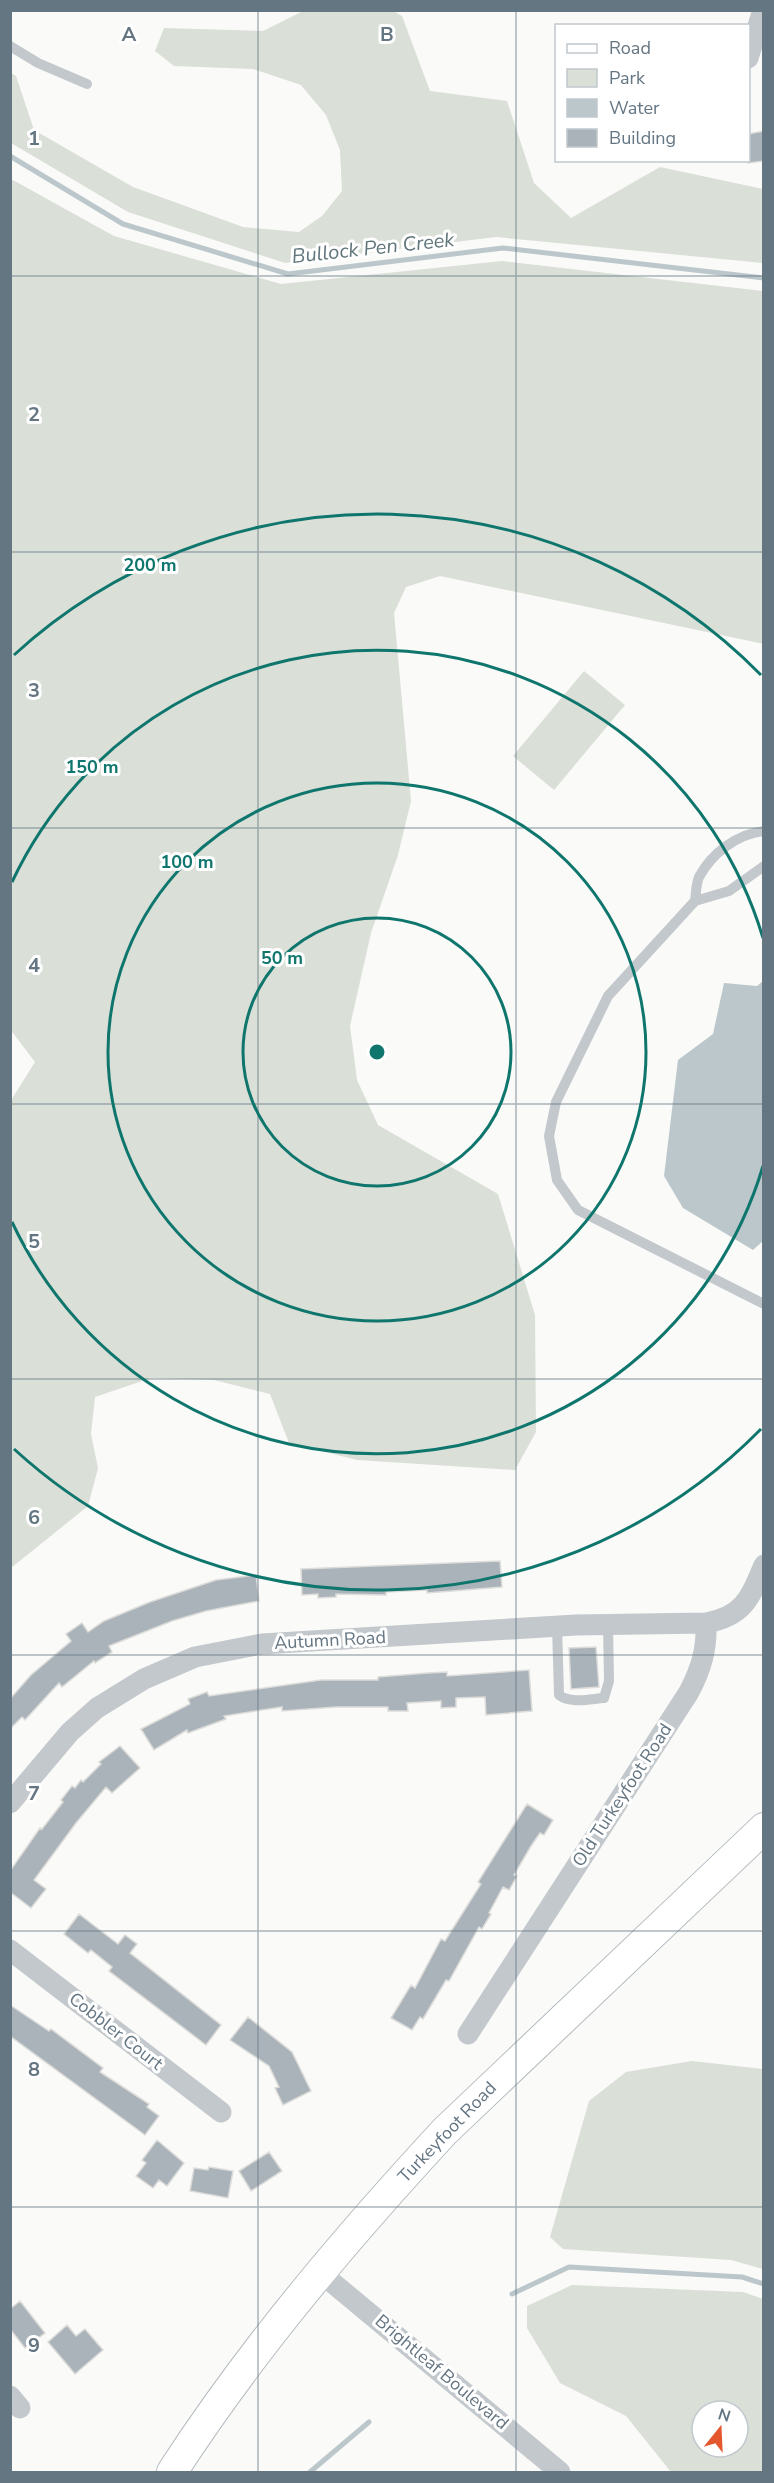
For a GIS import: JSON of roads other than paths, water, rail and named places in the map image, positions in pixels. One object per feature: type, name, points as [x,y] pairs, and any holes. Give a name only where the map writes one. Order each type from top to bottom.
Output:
[{"type":"main road","name":"Turkeyfoot Road","points":[[172,2472],[247,2366],[369,2215],[445,2131],[764,1828]]},
{"type":"street","points":[[750,52],[763,10]]},
{"type":"street","points":[[706,1623],[725,1620],[739,1611],[764,1565]]},
{"type":"street","name":"Autumn Road","points":[[10,1803],[70,1732],[97,1708],[144,1679],[195,1657],[261,1644],[557,1626],[706,1623]]},
{"type":"street","name":"Old Turkeyfoot Road","points":[[468,2034],[689,1692],[702,1667],[706,1646],[706,1623]]},
{"type":"street","name":"Cobbler Court","points":[[10,1950],[221,2112]]},
{"type":"street","name":"Brightleaf Boulevard","points":[[322,2274],[560,2472]]},
{"type":"lane","points":[[10,46],[38,63],[87,84]]},
{"type":"lane","points":[[695,901],[698,879],[712,860],[730,843],[747,833],[764,831]]},
{"type":"lane","points":[[764,866],[729,891],[695,901],[608,996],[556,1102],[549,1136],[557,1180],[578,1210],[764,1304]]},
{"type":"lane","points":[[557,1626],[559,1695],[579,1701],[604,1698],[609,1681],[608,1625]]},
{"type":"water","points":[[763,981],[764,1240],[753,1250],[683,1208],[664,1176],[678,1060],[713,1034],[724,983],[757,986]]},
{"type":"waterway","name":"Bullock Pen Creek","points":[[10,156],[123,224],[288,274],[503,248],[764,278]]},
{"type":"waterway","points":[[512,2294],[569,2267],[742,2277],[764,2284]]},
{"type":"waterway","points":[[310,2472],[369,2422]]}]
